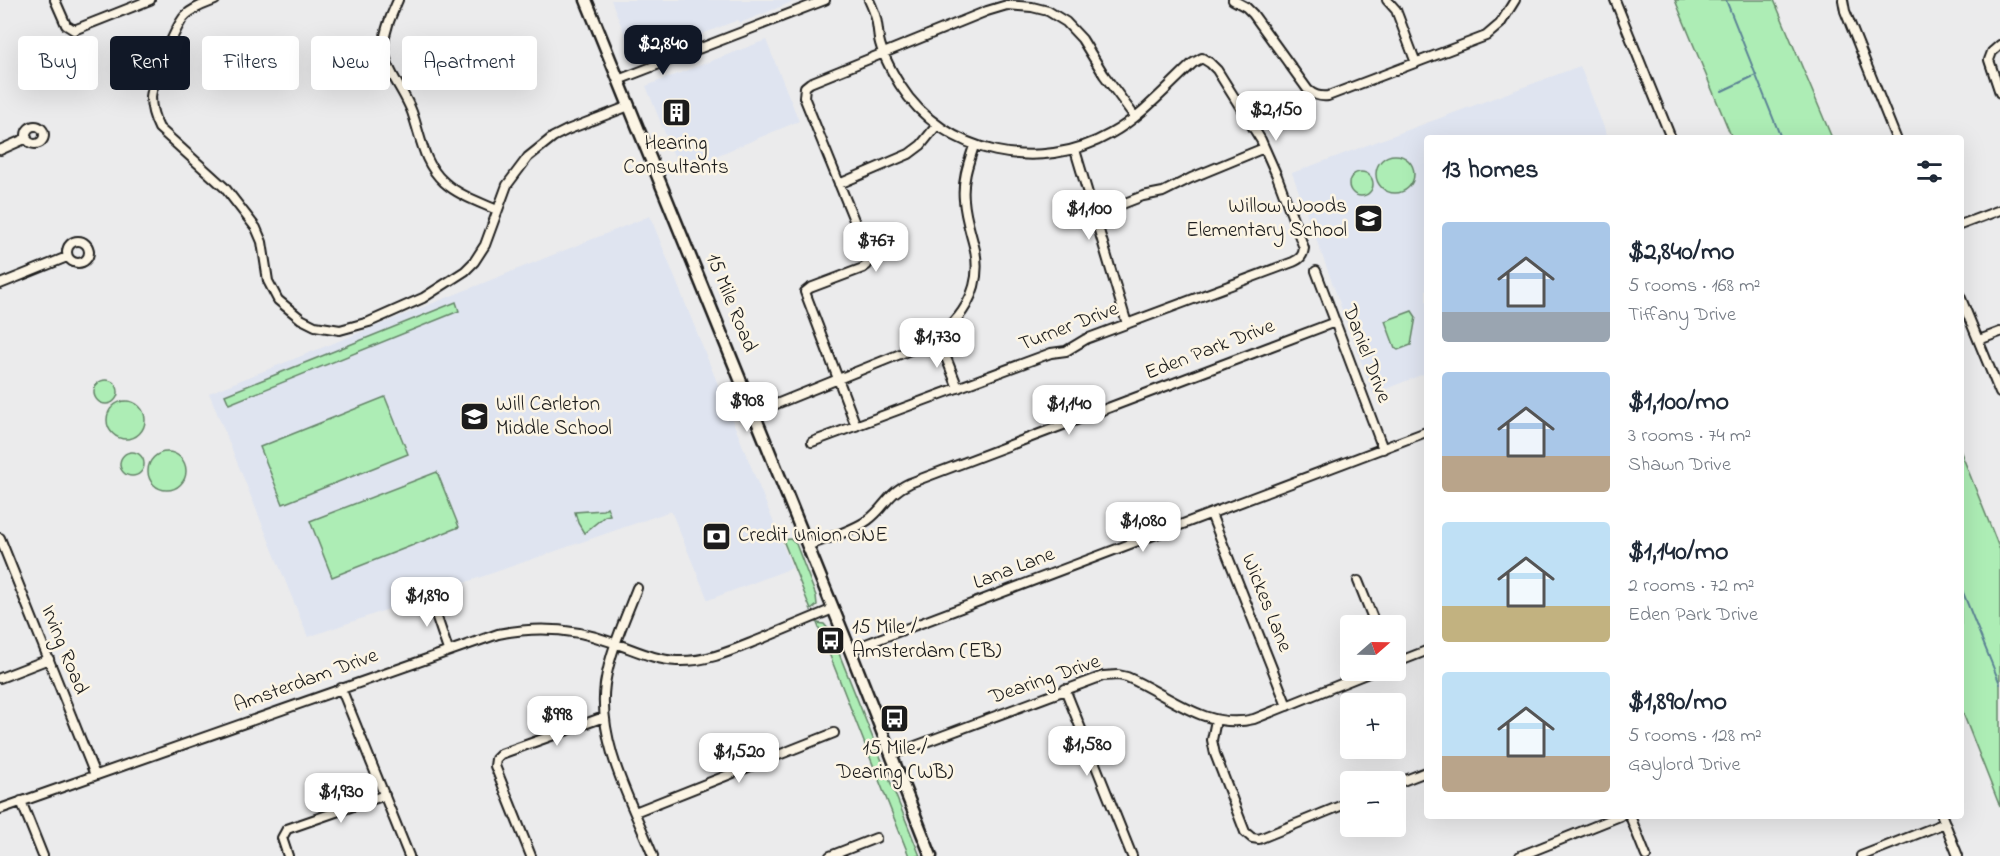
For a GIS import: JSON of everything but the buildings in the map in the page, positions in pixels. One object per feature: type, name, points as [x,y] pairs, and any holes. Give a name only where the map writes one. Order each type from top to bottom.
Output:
[{"type":"main road","name":"15 Mile Road","points":[[586,0],[850,650],[931,856]]},
{"type":"street","points":[[56,0],[66,25],[74,30],[150,0]]},
{"type":"street","points":[[215,0],[196,8],[183,17],[152,94],[151,105],[159,128],[225,189],[256,228],[262,242],[268,281],[278,300],[302,320],[315,326],[340,330],[369,322],[423,298],[465,272],[485,245],[507,185],[517,170],[553,137],[577,125],[629,106]]},
{"type":"street","points":[[398,0],[385,33],[386,57],[393,78],[412,112],[428,163],[435,173],[455,191],[497,210]]},
{"type":"street","points":[[618,80],[825,0]]},
{"type":"street","points":[[869,0],[878,20],[879,40],[884,53],[903,89],[917,107],[937,125],[974,146],[1016,155],[1041,155],[1075,150],[1109,135],[1135,117],[1193,63],[1202,58],[1210,63],[1244,112],[1264,148],[1163,192],[1143,196],[1094,216]]},
{"type":"street","points":[[1233,0],[1253,14],[1308,90],[1314,95],[1328,96],[1486,36],[1500,24],[1515,0]]},
{"type":"street","points":[[1387,0],[1396,10],[1416,63]]},
{"type":"street","points":[[1387,0],[1397,0],[1396,10]]},
{"type":"street","points":[[1615,0],[1670,135]]},
{"type":"street","points":[[1843,0],[1845,11],[1895,135]]},
{"type":"street","points":[[856,426],[805,292],[863,268],[869,261],[868,253],[804,97],[804,89],[810,83],[987,11],[1007,5],[1032,7],[1048,11],[1074,30],[1135,117]]},
{"type":"street","points":[[2000,45],[1992,52],[1989,60],[2000,93]]},
{"type":"street","points":[[839,184],[909,154],[921,145],[937,125]]},
{"type":"street","points":[[0,150],[27,138]]},
{"type":"street","points":[[753,410],[774,405],[934,339],[962,315],[973,292],[976,279],[976,259],[964,200],[966,173],[974,146]]},
{"type":"street","name":"Turner Drive","points":[[812,442],[1051,353],[1066,351],[1086,339],[1300,259],[1304,254],[1304,248],[1264,148]]},
{"type":"street","points":[[1075,150],[1127,324]]},
{"type":"street","points":[[1964,224],[2000,210]]},
{"type":"street","points":[[0,284],[68,257]]},
{"type":"street","name":"Daniel Drive","points":[[1316,271],[1383,449]]},
{"type":"street","points":[[1964,305],[2000,393]]},
{"type":"street","name":"Eden Park Drive","points":[[807,546],[864,523],[873,516],[889,496],[910,483],[1335,322]]},
{"type":"street","points":[[1979,340],[2000,332]]},
{"type":"street","points":[[934,339],[947,360],[958,388]]},
{"type":"street","name":"Lana Lane","points":[[850,650],[1424,433]]},
{"type":"street","name":"Wickes Lane","points":[[1211,514],[1287,706]]},
{"type":"street","name":"Irving Road","points":[[1,544],[95,775]]},
{"type":"street","points":[[1358,581],[1372,615]]},
{"type":"street","points":[[637,588],[616,643],[605,684],[604,717],[611,751],[653,856]]},
{"type":"street","points":[[430,597],[448,650]]},
{"type":"street","name":"Amsterdam Drive","points":[[0,809],[498,634],[530,629],[575,631],[665,660],[699,660],[718,656],[833,609]]},
{"type":"street","points":[[1406,659],[1424,652]]},
{"type":"street","points":[[0,678],[49,659]]},
{"type":"street","name":"Dearing Drive","points":[[891,755],[1103,676],[1118,675],[1137,681],[1191,711],[1216,720],[1245,721],[1349,681]]},
{"type":"street","points":[[341,688],[410,856]]},
{"type":"street","points":[[1065,689],[1132,856]]},
{"type":"street","points":[[531,856],[495,766],[496,759],[501,754],[604,717]]},
{"type":"street","points":[[1216,720],[1212,740],[1215,754],[1245,832],[1252,838],[1259,839],[1340,806]]},
{"type":"street","points":[[635,812],[834,733]]},
{"type":"street","points":[[1406,780],[1424,773]]},
{"type":"street","points":[[288,856],[282,842],[282,834],[287,829],[385,795]]},
{"type":"street","points":[[21,801],[43,856]]},
{"type":"street","points":[[1520,856],[1612,819]]},
{"type":"street","points":[[1631,819],[1646,856]]},
{"type":"street","points":[[1861,856],[1943,819],[1958,856]]},
{"type":"street","points":[[830,856],[876,838]]},
{"type":"shaded area","points":[[611,0],[797,0],[635,60]]},
{"type":"shaded area","points":[[766,40],[799,121],[680,171],[646,86]]},
{"type":"shaded area","name":"Willow Woods Elementary School","points":[[1580,66],[1607,135],[1424,135],[1424,374],[1373,394],[1292,173]]},
{"type":"shaded area","name":"Will Carleton Middle School","points":[[650,216],[792,568],[708,600],[671,511],[308,637],[209,393]]},
{"type":"green space","points":[[1675,0],[1774,0],[1831,135],[1731,135]]},
{"type":"green space","points":[[1395,155],[1409,160],[1414,174],[1409,188],[1395,193],[1381,188],[1376,174],[1381,160]]},
{"type":"green space","points":[[1361,172],[1366,173],[1372,179],[1372,189],[1366,195],[1361,196],[1356,195],[1350,189],[1349,184],[1350,179],[1356,173]]},
{"type":"green space","points":[[456,302],[459,311],[229,404],[225,395]]},
{"type":"green space","points":[[1412,311],[1416,317],[1411,345],[1398,350],[1395,348],[1385,321]]},
{"type":"green space","points":[[106,380],[111,381],[117,387],[117,397],[111,403],[106,404],[101,403],[95,397],[94,392],[95,387],[101,381]]},
{"type":"green space","points":[[385,397],[408,454],[283,504],[260,447]]},
{"type":"green space","points":[[126,401],[140,406],[145,420],[140,434],[126,439],[112,434],[107,420],[112,406]]},
{"type":"green space","points":[[132,452],[137,453],[143,459],[143,469],[137,475],[132,476],[127,475],[121,469],[120,464],[121,459],[127,453]]},
{"type":"green space","points":[[167,452],[181,457],[186,471],[181,485],[167,490],[153,485],[148,471],[153,457]]},
{"type":"green space","points":[[1964,460],[2000,550],[2000,807],[1964,716]]},
{"type":"green space","points":[[437,472],[459,527],[332,577],[310,521]]},
{"type":"green space","points":[[607,507],[610,515],[605,516],[584,533],[575,512],[603,510]]},
{"type":"green space","points":[[790,539],[796,544],[816,596],[817,605],[811,610],[783,540]]},
{"type":"green space","points":[[817,623],[824,624],[830,631],[920,856],[909,856]]},
{"type":"waterway","points":[[1726,0],[1780,135]]},
{"type":"waterway","points":[[1722,91],[1756,75]]},
{"type":"waterway","points":[[1964,595],[2000,684]]},
{"type":"place","name":"Hearing Consultants","points":[[676,113]]},
{"type":"place","name":"Willow Woods Elementary School","points":[[1368,219]]},
{"type":"place","name":"Will Carleton Middle School","points":[[475,417]]},
{"type":"place","name":"Credit Union ONE","points":[[717,536]]},
{"type":"place","name":"15 Mile / Amsterdam (EB)","points":[[831,640]]},
{"type":"place","name":"15 Mile / Dearing (WB)","points":[[895,718]]}]
